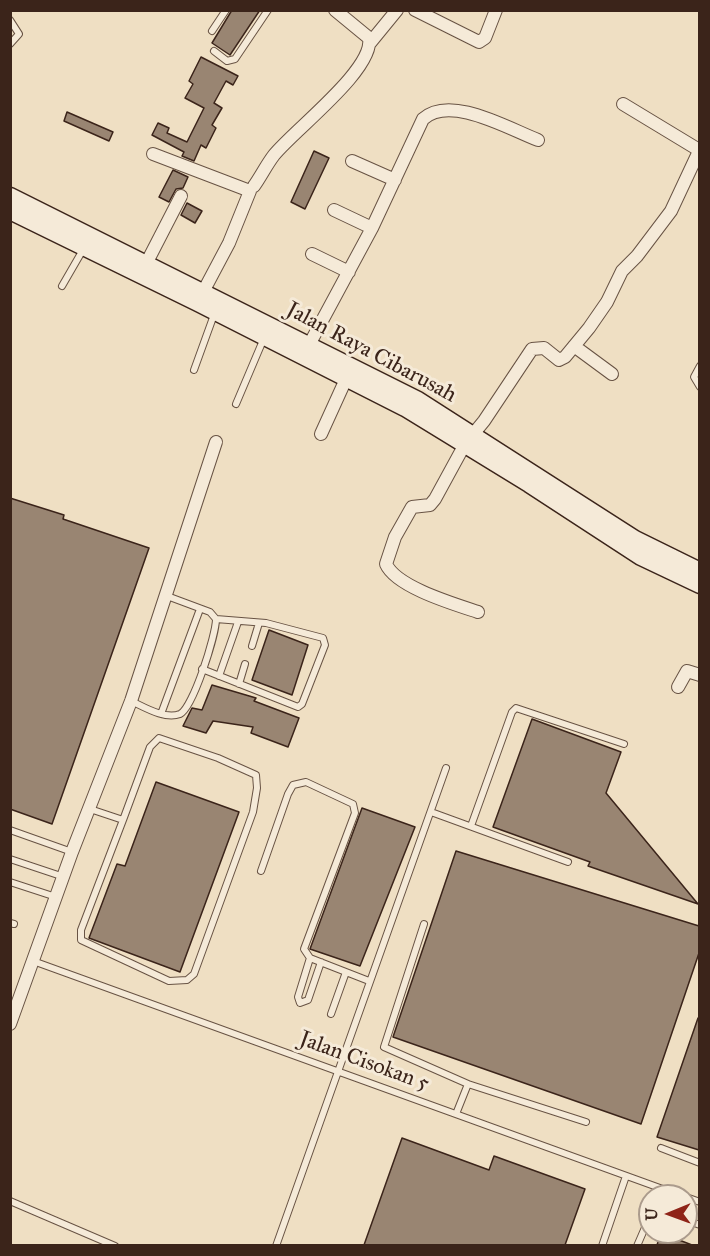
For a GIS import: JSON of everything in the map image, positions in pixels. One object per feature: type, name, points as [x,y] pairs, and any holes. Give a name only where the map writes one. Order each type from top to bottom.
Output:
[{"type":"street","points":[[335,10],[364,32],[370,43]]},
{"type":"street","points":[[254,186],[274,155],[348,82],[370,43],[397,10]]},
{"type":"street","points":[[415,10],[479,42],[485,38],[496,10]]},
{"type":"street","points":[[478,612],[446,601],[393,576],[386,564],[405,516],[412,507],[430,505],[470,439],[532,349],[544,348],[559,360],[574,346],[603,309],[622,271],[637,256],[671,211],[699,150],[623,104]]},
{"type":"street","points":[[309,345],[372,228],[423,119],[438,110],[478,116],[538,140]]},
{"type":"street","points":[[153,154],[250,191],[229,243],[201,297]]},
{"type":"street","points":[[352,161],[395,180]]},
{"type":"street","name":"Jalan Raya Cibarusah","points":[[10,196],[146,264],[201,297],[215,312],[470,439],[635,539],[699,571]]},
{"type":"street","points":[[146,264],[181,196]]},
{"type":"street","points":[[334,210],[372,228]]},
{"type":"street","name":"Jalan Raya Cibarusah","points":[[10,211],[84,247],[309,345],[418,400],[470,439],[641,557],[699,585]]},
{"type":"street","points":[[312,254],[349,272]]},
{"type":"street","points":[[574,346],[612,374]]},
{"type":"street","points":[[321,434],[346,379]]},
{"type":"street","points":[[10,1024],[130,701],[167,596],[216,442]]},
{"type":"street","points":[[678,687],[687,671],[699,675]]},
{"type":"lane","points":[[212,31],[226,10]]},
{"type":"lane","points":[[214,51],[227,61],[235,59],[268,10]]},
{"type":"lane","points":[[10,20],[19,34],[10,44]]},
{"type":"lane","points":[[62,286],[84,247]]},
{"type":"lane","points":[[194,370],[215,312]]},
{"type":"lane","points":[[236,404],[265,337]]},
{"type":"lane","points":[[699,366],[694,377],[699,387]]},
{"type":"lane","points":[[167,596],[210,612],[216,619],[259,623],[322,638],[325,645],[302,704],[298,707],[202,669]]},
{"type":"lane","points":[[161,714],[200,609]]},
{"type":"lane","points":[[130,701],[161,714],[176,715],[186,710],[202,669],[216,619]]},
{"type":"lane","points":[[219,676],[238,622]]},
{"type":"lane","points":[[252,646],[259,623]]},
{"type":"lane","points":[[239,684],[245,664]]},
{"type":"lane","points":[[471,826],[512,712],[516,708],[624,744]]},
{"type":"lane","points":[[159,738],[218,758],[256,775],[257,788],[253,812],[194,974],[187,980],[169,981],[81,940],[81,930],[123,820],[150,747],[159,738]]},
{"type":"lane","points":[[276,1245],[446,768]]},
{"type":"lane","points":[[261,871],[293,785],[306,783],[352,804],[354,813],[304,949],[310,958],[369,981]]},
{"type":"lane","points":[[90,809],[123,820]]},
{"type":"lane","points":[[431,812],[568,862]]},
{"type":"lane","points":[[10,830],[72,852]]},
{"type":"lane","points":[[10,859],[64,877]]},
{"type":"lane","points":[[10,882],[56,897]]},
{"type":"lane","points":[[424,924],[384,1047],[468,1084],[586,1122]]},
{"type":"lane","points":[[310,958],[298,997],[300,1003],[308,1000],[321,962]]},
{"type":"lane","name":"Jalan Cisokan 5","points":[[33,961],[648,1184]]},
{"type":"lane","points":[[331,1014],[346,972]]},
{"type":"lane","points":[[456,1114],[468,1084]]},
{"type":"lane","points":[[661,1148],[699,1163]]},
{"type":"lane","points":[[602,1245],[626,1176]]},
{"type":"lane","points":[[10,1202],[115,1245]]},
{"type":"building","points":[[232,10],[260,10],[230,55],[212,43]]},
{"type":"building","points":[[201,57],[238,76],[233,85],[226,81],[214,103],[222,108],[212,125],[216,128],[206,148],[201,145],[194,161],[182,156],[184,152],[152,135],[158,123],[169,128],[167,133],[187,142],[204,108],[185,98],[193,84],[189,81]]},
{"type":"building","points":[[67,112],[113,132],[109,141],[64,121]]},
{"type":"building","points":[[314,151],[329,158],[305,209],[291,202]]},
{"type":"building","points":[[173,170],[188,177],[183,188],[176,189],[169,202],[159,197]]},
{"type":"building","points":[[187,203],[202,211],[195,223],[181,215]]},
{"type":"building","points":[[10,498],[64,515],[63,519],[149,548],[52,824],[10,809]]},
{"type":"building","points":[[269,630],[308,645],[292,695],[252,680]]},
{"type":"building","points":[[212,685],[256,698],[254,701],[299,718],[288,747],[251,733],[253,727],[213,721],[206,733],[183,726],[192,708],[202,710]]},
{"type":"building","points":[[532,719],[621,752],[606,793],[698,904],[588,866],[590,862],[493,827]]},
{"type":"building","points":[[156,782],[239,812],[180,972],[89,938],[117,864],[125,866]]},
{"type":"building","points":[[362,808],[415,827],[360,966],[310,949]]},
{"type":"building","points":[[456,851],[699,926],[699,953],[641,1124],[393,1037]]},
{"type":"building","points":[[699,1018],[699,1150],[657,1137]]},
{"type":"building","points":[[402,1138],[489,1170],[494,1156],[585,1189],[565,1245],[364,1245]]},
{"type":"building","points":[[689,1244],[692,1245],[657,1245]]}]
